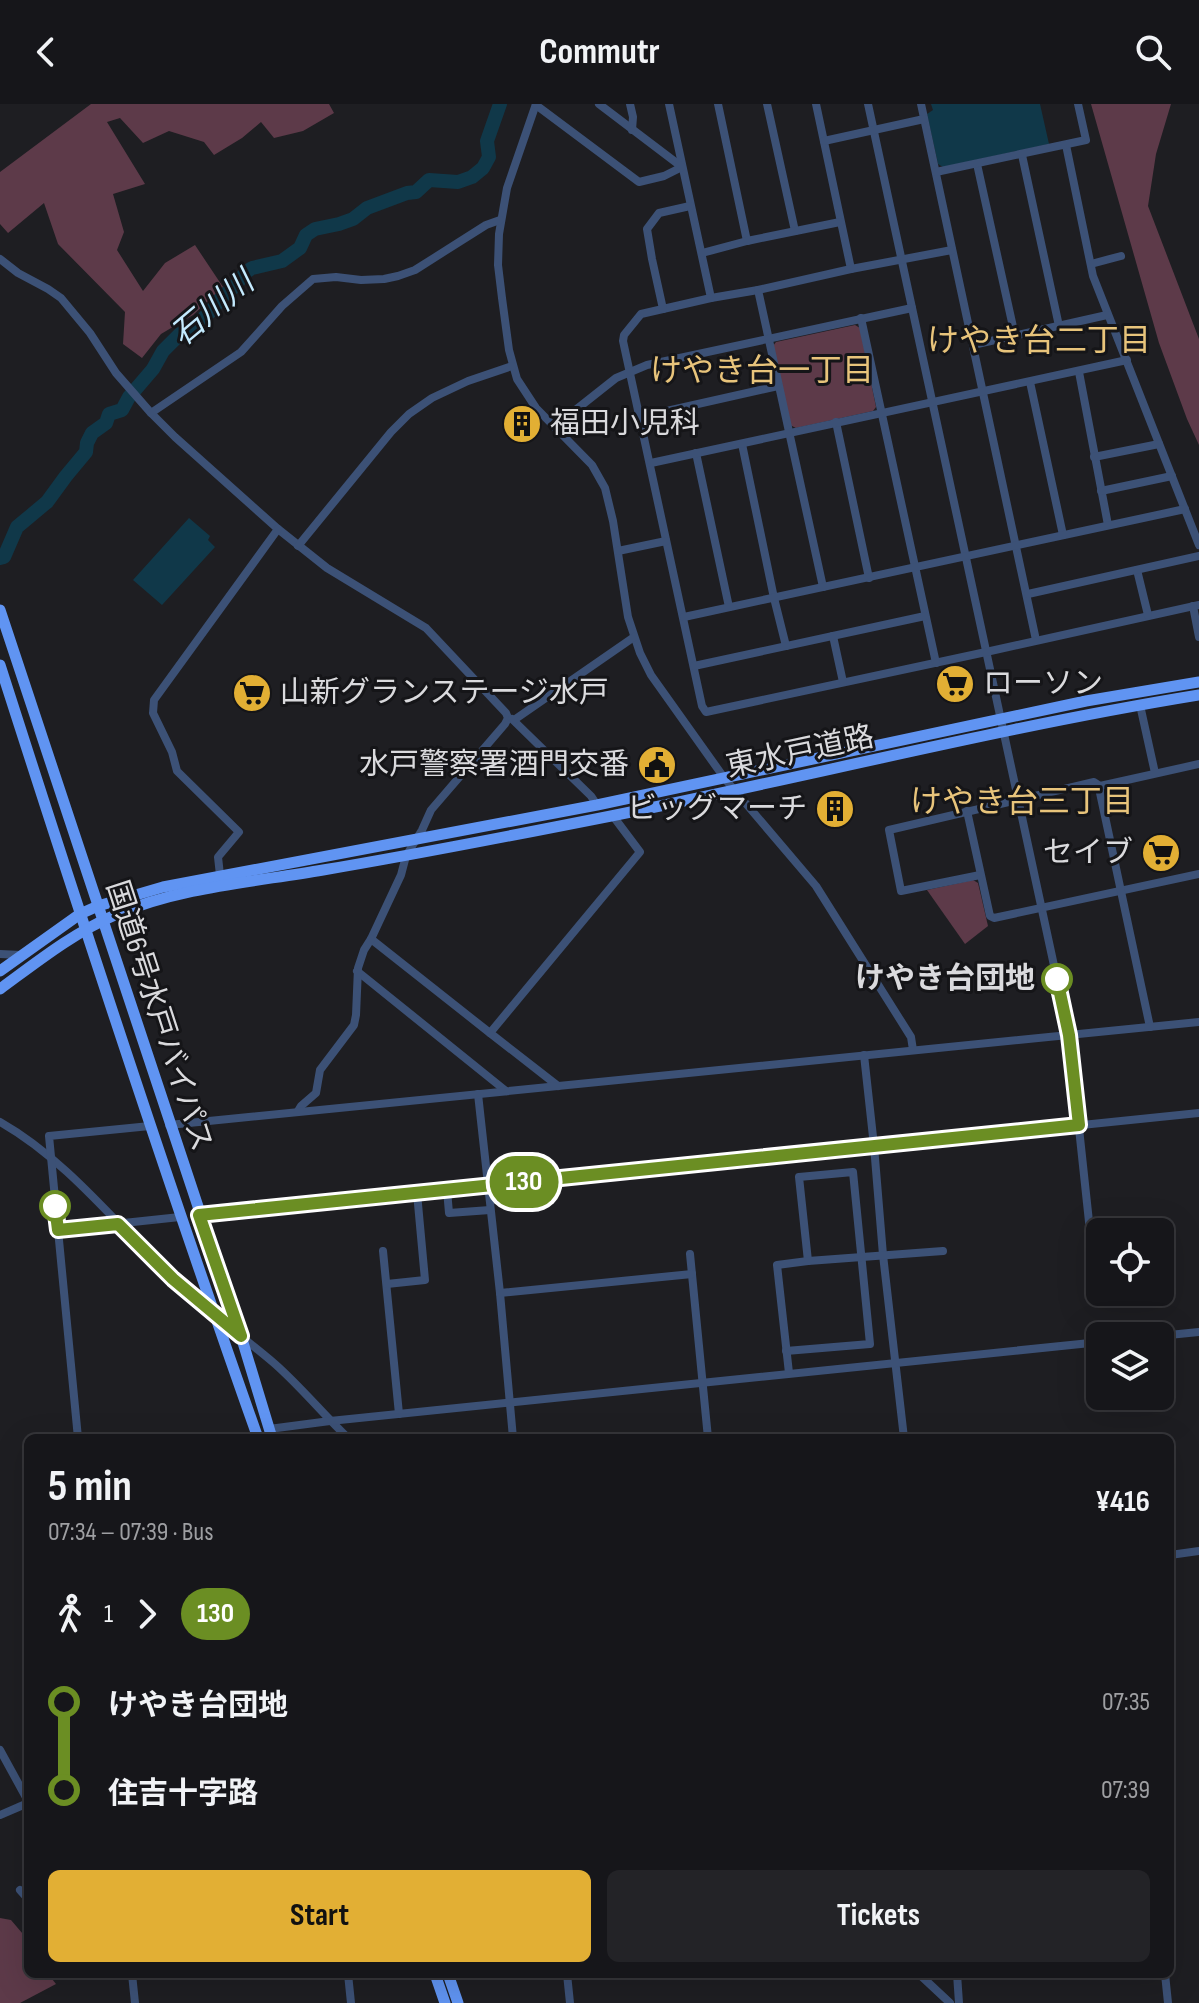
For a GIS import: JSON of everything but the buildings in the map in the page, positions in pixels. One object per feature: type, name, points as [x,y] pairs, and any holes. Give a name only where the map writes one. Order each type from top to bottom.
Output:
[{"type":"highway","name":"国道6号水戸バイパス","points":[[0,610],[241,1336],[270,1433]]},
{"type":"highway","name":"国道6号水戸バイパス","points":[[0,665],[180,1217],[257,1434]]},
{"type":"highway","name":"東水戸道路","points":[[0,989],[84,929],[143,905],[185,894],[613,816],[1002,726],[1086,701],[1199,682]]},
{"type":"highway","name":"東水戸道路","points":[[0,971],[80,914],[163,887],[1002,726],[1199,695]]},
{"type":"highway","points":[[436,1978],[445,2003]]},
{"type":"highway","points":[[449,1978],[458,2003]]},
{"type":"street","points":[[682,167],[664,176],[639,182],[536,104],[507,188],[500,220],[498,265],[512,366],[530,400],[585,457],[598,475],[609,503],[628,617],[651,675],[725,779],[816,886],[911,1037],[913,1050]]},
{"type":"street","points":[[599,104],[682,167]]},
{"type":"street","points":[[630,104],[632,130]]},
{"type":"street","points":[[669,104],[711,298]]},
{"type":"street","points":[[718,104],[747,241]]},
{"type":"street","points":[[767,104],[795,231]]},
{"type":"street","points":[[816,104],[851,269]]},
{"type":"street","points":[[868,104],[1069,1035],[1089,1218]]},
{"type":"street","points":[[921,104],[1036,640]]},
{"type":"street","points":[[936,172],[1086,140],[1078,104]]},
{"type":"street","points":[[824,141],[924,119]]},
{"type":"street","points":[[1066,145],[1091,264],[1107,315],[1199,545]]},
{"type":"street","points":[[1022,155],[1059,326]]},
{"type":"street","points":[[977,164],[1015,336]]},
{"type":"street","points":[[663,309],[647,229],[659,213],[690,206]]},
{"type":"street","points":[[151,413],[241,352],[282,306],[313,279],[336,277],[361,280],[398,276],[415,270],[486,225],[500,220]]},
{"type":"street","points":[[702,253],[840,222]]},
{"type":"street","points":[[952,250],[641,314],[624,335],[702,706],[706,712],[1196,605],[1199,637]]},
{"type":"street","points":[[1091,264],[1121,256]]},
{"type":"street","points":[[0,259],[61,298],[90,333],[116,373],[151,413],[278,529],[327,568],[426,628],[506,713],[509,720],[597,805]]},
{"type":"street","points":[[758,290],[823,587]]},
{"type":"street","points":[[554,427],[616,378],[654,362],[912,308]]},
{"type":"street","points":[[973,345],[1107,315]]},
{"type":"street","points":[[861,318],[936,663]]},
{"type":"street","points":[[651,463],[1127,360]]},
{"type":"street","points":[[298,546],[409,414],[456,386],[512,366]]},
{"type":"street","points":[[1079,372],[1108,525]]},
{"type":"street","points":[[1030,382],[1063,535]]},
{"type":"street","points":[[640,417],[778,386]]},
{"type":"street","points":[[836,422],[869,578]]},
{"type":"street","points":[[742,444],[786,646]]},
{"type":"street","points":[[1094,457],[1159,444]]},
{"type":"street","points":[[696,453],[729,607]]},
{"type":"street","points":[[1101,491],[1172,476]]},
{"type":"street","points":[[684,617],[1185,509]]},
{"type":"street","points":[[220,875],[218,857],[239,832],[177,771],[152,706],[278,529]]},
{"type":"street","points":[[618,551],[666,541]]},
{"type":"street","points":[[1028,594],[1199,556]]},
{"type":"street","points":[[1137,570],[1148,615]]},
{"type":"street","points":[[694,666],[925,616]]},
{"type":"street","points":[[833,636],[843,682]]},
{"type":"street","points":[[298,1111],[316,1093],[320,1070],[354,1025],[357,971],[364,950],[401,875],[406,856],[431,810],[509,720],[634,637]]},
{"type":"street","points":[[1140,705],[1155,773]]},
{"type":"street","points":[[1100,786],[1199,764]]},
{"type":"street","points":[[980,875],[901,891],[889,830],[1094,782],[1100,786],[1150,1027]]},
{"type":"street","points":[[967,811],[990,916],[994,918],[1199,874]]},
{"type":"street","points":[[490,1033],[640,852],[613,816]]},
{"type":"street","points":[[371,939],[558,1086]]},
{"type":"street","points":[[0,954],[21,955]]},
{"type":"street","points":[[357,971],[506,1091]]},
{"type":"street","points":[[169,1125],[1199,1022]]},
{"type":"street","points":[[864,1055],[904,1434]]},
{"type":"street","points":[[478,1094],[513,1434]]},
{"type":"street","points":[[199,1215],[1199,1113]]},
{"type":"street","points":[[0,1122],[50,1158],[173,1279],[285,1373],[344,1434]]},
{"type":"street","points":[[78,1434],[49,1136],[150,1126]]},
{"type":"street","points":[[786,1351],[870,1344],[853,1172],[799,1177],[808,1261]]},
{"type":"street","points":[[447,1190],[449,1213],[490,1210]]},
{"type":"street","points":[[387,1284],[425,1280],[417,1193]]},
{"type":"street","points":[[58,1230],[180,1217]]},
{"type":"street","points":[[383,1251],[399,1414]]},
{"type":"street","points":[[789,1373],[777,1265],[943,1251]]},
{"type":"street","points":[[690,1254],[708,1434]]},
{"type":"street","points":[[500,1293],[692,1274]]},
{"type":"street","points":[[1174,1334],[1199,1332]]},
{"type":"street","points":[[270,1433],[330,1421],[1086,1344]]},
{"type":"street","points":[[1174,1554],[1199,1551]]},
{"type":"street","points":[[0,1750],[24,1795]]},
{"type":"street","points":[[0,1815],[24,1804]]},
{"type":"street","points":[[20,1890],[24,1894]]},
{"type":"street","points":[[132,1978],[135,2003]]},
{"type":"street","points":[[348,1978],[351,2003]]},
{"type":"street","points":[[567,1978],[570,2003]]},
{"type":"street","points":[[923,1978],[950,2003]]},
{"type":"street","points":[[957,1978],[959,2003]]},
{"type":"street","points":[[1165,1978],[1168,2003]]},
{"type":"shaded area","points":[[91,104],[329,104],[334,113],[303,131],[274,138],[261,122],[214,155],[204,142],[169,131],[143,143],[120,118],[107,122],[145,184],[113,194],[124,232],[117,250],[143,291],[165,263],[195,245],[223,287],[193,315],[161,334],[142,358],[123,344],[125,312],[58,244],[44,203],[8,233],[0,224],[0,172]]},
{"type":"shaded area","points":[[1091,104],[1171,104],[1156,154],[1148,206],[1199,339],[1199,445],[1159,343]]},
{"type":"shaded area","points":[[855,325],[860,328],[876,407],[873,411],[796,428],[790,425],[773,346],[776,342]]},
{"type":"shaded area","points":[[973,880],[978,883],[988,926],[965,944],[927,890]]},
{"type":"shaded area","points":[[0,1918],[11,1920],[24,1935],[24,1978],[51,1978],[56,1984],[20,2003],[0,2003]]},
{"type":"water","points":[[931,104],[1040,104],[1049,144],[943,167],[938,164],[927,114],[933,110]]},
{"type":"water","points":[[189,518],[210,536],[208,540],[215,547],[162,605],[133,580]]},
{"type":"waterway","name":"石川川","points":[[0,558],[4,557],[17,527],[47,502],[86,452],[92,433],[106,423],[109,414],[122,410],[163,351],[212,310],[246,272],[282,261],[300,248],[306,235],[315,229],[353,219],[367,208],[416,192],[429,180],[458,182],[472,177],[483,168],[489,157],[487,141],[500,104]]},
{"type":"bus line","name":"130","points":[[55,1206],[58,1230],[118,1224],[173,1279],[241,1336],[199,1215],[1079,1125],[1069,1035],[1057,979]]},
{"type":"place","name":"福田小児科","points":[[522,424]]},
{"type":"place","name":"ローソン","points":[[955,684]]},
{"type":"place","name":"山新グランステージ水戸","points":[[252,693]]},
{"type":"place","name":"水戸警察署酒門交番","points":[[657,765]]},
{"type":"place","name":"ビッグマーチ","points":[[835,809]]},
{"type":"place","name":"セイブ","points":[[1161,853]]},
{"type":"place","name":"けやき台団地","points":[[1057,979]]},
{"type":"district","name":"けやき台二丁目","points":[[1039,341]]},
{"type":"district","name":"けやき台一丁目","points":[[762,371]]},
{"type":"district","name":"けやき台三丁目","points":[[1022,802]]}]
